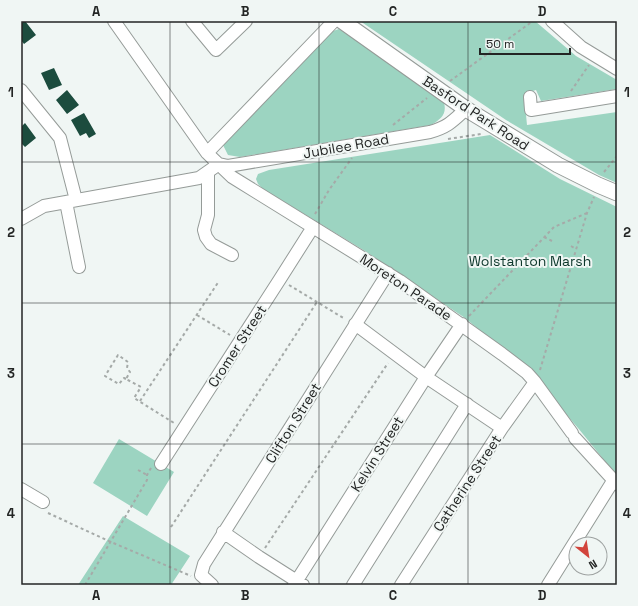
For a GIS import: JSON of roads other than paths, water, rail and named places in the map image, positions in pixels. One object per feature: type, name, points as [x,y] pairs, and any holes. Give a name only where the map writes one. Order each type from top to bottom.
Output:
[{"type":"main road","name":"Basford Park Road","points":[[342,21],[466,109],[558,165],[598,185],[617,192]]},
{"type":"street","name":"Moreton Parade","points":[[114,21],[207,153],[236,180],[313,221],[462,324],[527,373],[573,435],[615,482]]},
{"type":"street","points":[[192,21],[216,50],[246,21]]},
{"type":"street","points":[[207,153],[334,21]]},
{"type":"street","points":[[552,21],[581,47],[617,69]]},
{"type":"street","points":[[21,90],[60,138],[71,201],[79,267]]},
{"type":"street","points":[[530,97],[531,110],[617,96]]},
{"type":"street","name":"Jubilee Road","points":[[219,164],[228,166],[441,129],[450,124],[466,109]]},
{"type":"street","points":[[21,219],[44,206],[199,178],[219,164]]},
{"type":"street","points":[[208,172],[208,215],[204,230],[206,237],[211,244],[232,255]]},
{"type":"street","name":"Cromer Street","points":[[161,464],[280,279],[313,221]]},
{"type":"street","name":"Clifton Street","points":[[208,581],[204,564],[355,324],[395,277]]},
{"type":"street","points":[[355,324],[426,377],[502,428]]},
{"type":"street","name":"Kelvin Street","points":[[298,584],[426,377],[462,324]]},
{"type":"street","name":"Catherine Street","points":[[401,585],[502,428],[535,382]]},
{"type":"street","points":[[353,585],[467,404]]},
{"type":"street","points":[[548,585],[615,482]]},
{"type":"street","points":[[21,488],[42,502]]},
{"type":"street","points":[[224,532],[298,584]]},
{"type":"park label","name":"Wolstanton Marsh","points":[[530,261]]}]
